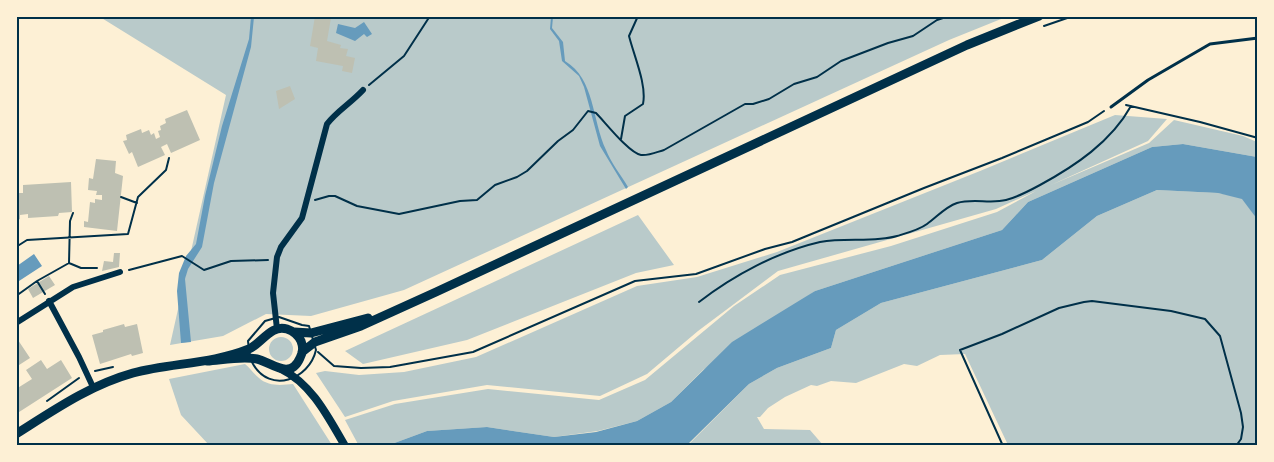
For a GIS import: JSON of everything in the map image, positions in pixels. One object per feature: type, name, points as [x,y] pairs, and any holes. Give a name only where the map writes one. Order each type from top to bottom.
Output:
[{"type":"main road","points":[[302,352],[315,342],[361,326],[415,302],[967,45],[1038,16]]},
{"type":"main road","points":[[16,434],[93,387],[133,373],[207,361],[249,349],[277,329],[311,333],[369,318],[415,302]]},
{"type":"main road","points":[[207,361],[257,359],[281,369],[293,366],[298,363],[302,352],[301,341],[294,332]]},
{"type":"street","points":[[277,329],[273,293],[277,257],[298,226],[327,124],[363,90]]},
{"type":"street","points":[[16,323],[73,287],[120,272]]},
{"type":"street","points":[[49,302],[93,387]]},
{"type":"street","points":[[298,363],[306,388]]},
{"type":"street","points":[[281,369],[291,374],[321,406],[345,446]]},
{"type":"lane","points":[[1111,107],[1148,80],[1210,44],[1257,38]]},
{"type":"path","points":[[363,90],[404,56],[430,16]]},
{"type":"path","points":[[621,139],[626,116],[643,104],[645,95],[629,36],[638,16]]},
{"type":"path","points":[[306,201],[335,196],[357,206],[399,214],[460,201],[477,200],[495,185],[527,171],[573,130],[588,111],[596,113],[638,155],[664,150],[745,104],[769,99],[794,84],[817,77],[841,61],[913,36],[937,20],[949,16]]},
{"type":"path","points":[[699,302],[750,270],[810,246],[839,240],[895,236],[922,227],[943,211],[959,203],[998,201],[1016,197],[1050,180],[1092,152],[1112,132],[1131,106]]},
{"type":"path","points":[[316,350],[333,366],[361,368],[390,367],[473,352],[635,281],[696,274],[765,249],[792,242],[1002,159],[1088,122],[1111,107],[1131,106],[1257,138]]},
{"type":"path","points":[[16,247],[27,240],[128,234],[138,197],[166,170],[169,158]]},
{"type":"path","points":[[121,197],[136,202]]},
{"type":"path","points":[[69,263],[70,221],[74,213]]},
{"type":"path","points":[[120,272],[183,256],[204,270],[231,261],[272,260],[277,257]]},
{"type":"path","points":[[69,263],[81,268],[97,268]]},
{"type":"path","points":[[16,296],[69,263]]},
{"type":"path","points":[[37,281],[44,292]]},
{"type":"path","points":[[1004,446],[960,350],[1059,308],[1092,301],[1188,314],[1210,322],[1220,336],[1241,413],[1243,427],[1241,439],[1236,446]]},
{"type":"shaded area","points":[[100,17],[1006,17],[949,40],[404,290],[311,316],[266,314],[223,336],[170,345],[226,95]]},
{"type":"shaded area","points":[[1115,115],[1167,119],[1148,141],[1051,185],[1149,143],[1174,120],[1243,136],[1257,142],[1257,157],[1183,144],[1152,147],[1028,202],[1002,230],[815,291],[703,370],[671,402],[637,421],[598,431],[554,437],[487,427],[427,431],[389,445],[359,446],[345,420],[395,404],[488,389],[599,400],[645,380],[734,306],[780,275],[891,246],[997,212],[1036,191],[996,209],[778,271],[698,331],[647,374],[600,396],[487,385],[393,401],[345,417],[316,373],[325,371],[359,375],[404,372],[476,357],[637,286],[697,277],[777,252]]},
{"type":"shaded area","points":[[1157,190],[1218,193],[1242,197],[1257,219],[1257,445],[1008,445],[965,354],[940,355],[917,366],[904,364],[856,383],[831,381],[817,386],[811,385],[785,397],[757,417],[764,429],[810,430],[823,445],[687,446],[749,384],[777,368],[831,348],[836,330],[881,303],[1042,260],[1097,216]]},
{"type":"shaded area","points":[[638,215],[674,265],[636,273],[467,340],[363,364],[345,351]]},
{"type":"shaded area","points":[[281,337],[286,338],[292,344],[292,354],[286,360],[281,361],[276,360],[270,354],[269,349],[270,344],[276,338]]},
{"type":"shaded area","points":[[245,364],[267,383],[293,384],[332,445],[209,445],[181,415],[169,379]]},
{"type":"water","points":[[251,17],[254,17],[251,47],[214,183],[202,247],[188,269],[185,279],[191,342],[181,343],[177,291],[179,273],[186,256],[196,244],[222,126],[249,39]]},
{"type":"water","points":[[551,17],[553,17],[552,28],[563,42],[565,61],[582,78],[592,101],[601,138],[611,160],[628,187],[626,189],[600,146],[579,76],[562,61],[559,41],[550,29]]},
{"type":"water","points":[[364,22],[372,34],[367,37],[364,34],[355,41],[336,33],[338,24],[355,28]]},
{"type":"water","points":[[1183,144],[1257,157],[1257,219],[1242,199],[1218,193],[1157,190],[1097,216],[1042,260],[881,303],[836,330],[831,348],[777,368],[749,384],[687,445],[389,445],[427,431],[487,427],[554,437],[596,432],[637,421],[671,402],[732,342],[815,291],[1002,230],[1028,202],[1152,147]]},
{"type":"water","points":[[34,254],[42,266],[19,281],[17,266]]},
{"type":"building","points":[[315,16],[331,18],[327,41],[341,45],[340,48],[348,49],[346,56],[355,58],[352,73],[342,71],[343,66],[316,61],[318,48],[310,46]]},
{"type":"building","points":[[290,86],[295,99],[279,109],[276,91]]},
{"type":"building","points":[[187,110],[200,140],[171,153],[167,144],[161,147],[165,155],[138,167],[132,152],[129,154],[123,141],[127,140],[126,135],[141,129],[142,133],[149,130],[151,135],[154,133],[156,139],[160,137],[158,131],[161,130],[160,126],[166,123],[165,119]]},
{"type":"building","points":[[96,159],[116,161],[115,173],[123,176],[117,231],[84,227],[84,221],[88,222],[90,202],[95,203],[95,199],[102,200],[102,195],[96,195],[97,191],[88,190],[89,178],[93,179]]},
{"type":"building","points":[[71,182],[72,212],[59,213],[58,216],[28,218],[28,214],[20,215],[20,219],[16,221],[16,193],[23,193],[23,185]]},
{"type":"building","points":[[114,253],[120,253],[119,267],[102,271],[104,261],[113,262]]},
{"type":"building","points":[[49,276],[55,285],[33,298],[28,289]]},
{"type":"building","points":[[124,324],[125,327],[137,324],[143,353],[132,356],[131,354],[100,364],[92,335]]},
{"type":"building","points":[[16,337],[30,358],[16,367]]},
{"type":"building","points":[[41,360],[47,369],[61,360],[72,378],[16,414],[16,389],[32,379],[26,370]]}]
